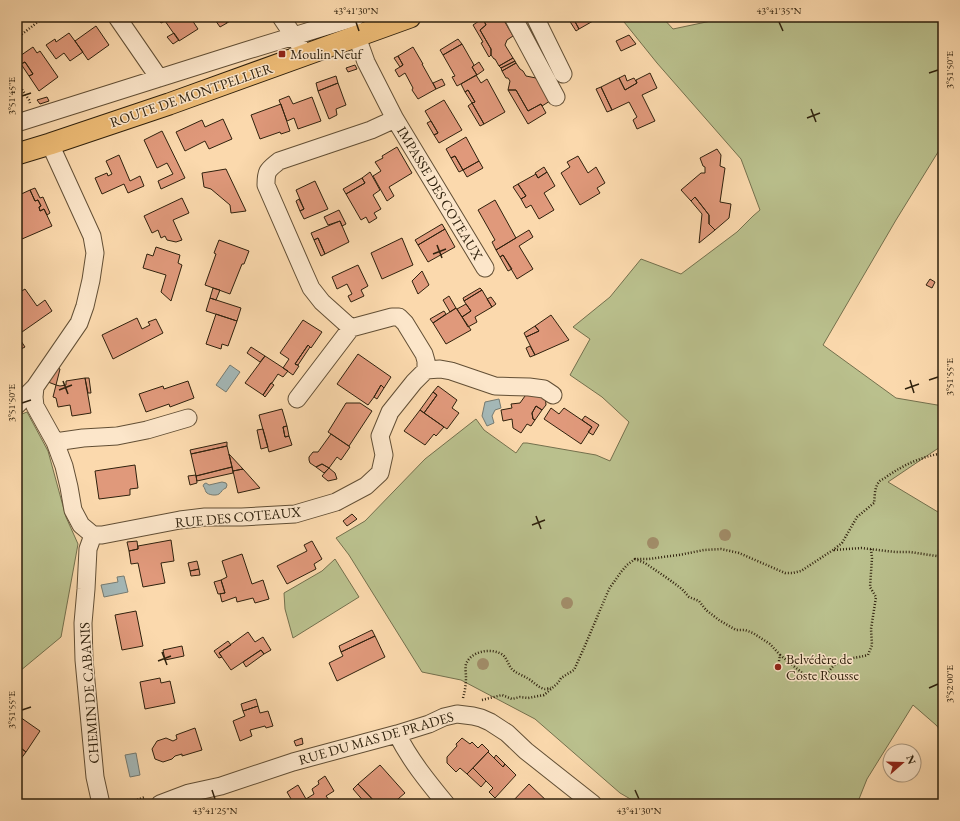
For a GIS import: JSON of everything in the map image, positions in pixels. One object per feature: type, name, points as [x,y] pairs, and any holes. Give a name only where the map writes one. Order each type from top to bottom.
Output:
[{"type":"main road","name":"ROUTE DE MONTPELLIER","points":[[17,154],[169,104],[305,55],[356,27],[410,17]]},
{"type":"street","points":[[117,17],[159,78]]},
{"type":"street","points":[[281,17],[305,55]]},
{"type":"street","points":[[513,17],[556,97]]},
{"type":"street","points":[[536,17],[563,74]]},
{"type":"street","points":[[351,328],[322,302],[312,288],[266,185],[266,175],[268,170],[279,161],[371,130],[395,119],[366,62],[356,27]]},
{"type":"street","name":"ROUTE DE MONTPELLIER","points":[[17,123],[294,36],[356,27]]},
{"type":"street","name":"IMPASSE DES COTEAUX","points":[[395,119],[486,268]]},
{"type":"street","points":[[17,405],[35,387],[79,323],[85,306],[91,280],[95,253],[92,236],[50,144]]},
{"type":"street","points":[[296,399],[351,328],[392,317],[399,317],[405,323],[424,354],[426,370],[451,370],[495,386],[544,389],[553,395]]},
{"type":"street","name":"RUE DES COTEAUX","points":[[93,535],[205,517],[242,517],[295,514],[336,502],[366,486],[380,473],[384,454],[380,436],[390,412],[414,382],[426,370]]},
{"type":"street","points":[[35,387],[35,406],[55,442],[64,466],[73,510],[81,525],[93,535]]},
{"type":"street","points":[[55,442],[83,438],[117,436],[147,430],[188,418]]},
{"type":"street","name":"CHEMIN DE CABANIS","points":[[93,535],[88,549],[83,623],[94,777],[101,804]]},
{"type":"street","name":"RUE DU MAS DE PRADES","points":[[160,804],[189,793],[221,786],[292,762],[429,724],[460,708],[473,716],[490,722],[507,733],[526,751],[593,804]]},
{"type":"street","points":[[397,734],[403,747],[416,767],[446,804]]},
{"type":"path","points":[[17,38],[39,21],[40,17]]},
{"type":"path","points":[[17,82],[29,100],[35,118]]},
{"type":"path","points":[[460,708],[485,699],[502,695],[512,699],[544,695],[553,688],[561,678],[574,670],[609,589],[627,565],[635,559],[649,559],[721,548],[739,553],[785,572],[793,573],[801,570],[842,543],[857,517],[874,503],[875,492],[879,482],[914,461],[927,456],[943,453]]},
{"type":"path","points":[[833,550],[861,548],[895,552],[910,552],[943,557]]},
{"type":"path","points":[[635,559],[667,578],[682,589],[689,597],[699,601],[706,610],[719,620],[736,630],[745,630],[753,633],[770,644],[780,655],[806,676],[814,679],[824,679],[829,670],[838,661],[868,655],[872,644],[871,629],[876,597],[870,587],[872,558],[871,549]]},
{"type":"path","points":[[460,708],[466,686],[466,663],[477,652],[494,652],[502,655],[512,669],[528,678],[541,688],[553,688]]},
{"type":"path","points":[[778,667],[780,655]]},
{"type":"green space","points":[[620,17],[662,17],[673,29],[730,17],[926,17],[931,21],[935,17],[943,17],[943,144],[896,220],[823,345],[896,398],[943,406],[943,445],[888,482],[943,515],[943,733],[913,705],[889,743],[882,743],[882,755],[867,779],[857,804],[639,804],[620,793],[535,719],[461,680],[422,672],[349,555],[336,538],[365,521],[425,459],[476,419],[484,430],[516,453],[523,443],[527,443],[596,455],[610,461],[629,422],[602,397],[570,375],[590,339],[573,327],[610,297],[641,259],[681,274],[737,232],[760,210],[741,159],[657,63]]},
{"type":"green space","points":[[27,412],[48,451],[66,517],[78,544],[61,637],[17,672],[17,416]]},
{"type":"green space","points":[[335,559],[359,597],[293,638],[285,609],[284,593],[322,571]]},
{"type":"shaded area","points":[[230,365],[240,372],[226,392],[216,385]]},
{"type":"shaded area","points":[[499,399],[501,408],[495,410],[492,416],[494,423],[487,426],[482,416],[485,402]]},
{"type":"shaded area","points":[[222,482],[226,483],[227,485],[226,488],[218,495],[207,493],[203,486],[206,483],[209,485]]},
{"type":"shaded area","points":[[124,576],[128,592],[104,597],[101,585],[118,582],[117,577]]},
{"type":"shaded area","points":[[136,753],[140,775],[130,777],[125,755]]},
{"type":"building","points":[[157,17],[190,17],[198,29],[179,41],[165,21],[161,23]]},
{"type":"building","points":[[213,17],[223,17],[227,23],[220,27]]},
{"type":"building","points":[[223,17],[236,17],[227,23]]},
{"type":"building","points":[[485,17],[490,17],[484,21],[486,25],[480,30],[491,49],[491,55],[489,57],[481,43],[483,42],[473,25]]},
{"type":"building","points":[[490,17],[502,17],[513,36],[507,40],[505,45],[513,58],[499,66],[491,55],[491,49],[480,30],[486,25],[484,21]]},
{"type":"building","points":[[567,17],[600,17],[579,29],[573,18],[569,20]]},
{"type":"building","points":[[573,18],[579,29],[576,31],[569,20]]},
{"type":"building","points":[[96,26],[109,45],[88,60],[75,41]]},
{"type":"building","points":[[69,33],[83,52],[70,61],[64,53],[56,59],[46,45],[55,39],[56,42]]},
{"type":"building","points":[[174,33],[179,40],[173,44],[167,37]]},
{"type":"building","points":[[629,35],[636,44],[621,51],[616,41]]},
{"type":"building","points":[[458,39],[462,44],[443,55],[440,50]]},
{"type":"building","points":[[462,44],[474,65],[472,67],[477,75],[457,86],[452,77],[455,76],[443,55]]},
{"type":"building","points":[[33,47],[37,53],[40,51],[58,77],[39,91],[29,76],[33,74],[25,62],[21,64],[17,58]]},
{"type":"building","points":[[413,47],[436,89],[418,99],[412,90],[413,88],[405,73],[399,77],[395,70],[403,65],[398,56]]},
{"type":"building","points":[[398,56],[403,65],[400,67],[394,58]]},
{"type":"building","points":[[513,58],[515,61],[501,68],[499,66]]},
{"type":"building","points":[[515,61],[516,63],[502,71],[501,68]]},
{"type":"building","points":[[25,62],[33,74],[29,76],[21,64]]},
{"type":"building","points":[[479,62],[484,70],[477,75],[472,67]]},
{"type":"building","points":[[516,63],[526,76],[536,78],[550,101],[542,106],[541,104],[528,111],[516,90],[508,90],[510,81],[506,78],[502,71]]},
{"type":"building","points":[[355,65],[357,69],[348,72],[346,68]]},
{"type":"building","points":[[650,73],[657,88],[642,95],[655,121],[637,129],[633,120],[637,117],[629,102],[612,110],[601,87],[619,78],[625,90],[637,83],[636,80]]},
{"type":"building","points":[[476,75],[481,83],[487,79],[505,112],[484,124],[472,103],[475,102],[468,90],[465,92],[461,84]]},
{"type":"building","points":[[625,75],[627,81],[634,78],[637,83],[625,90],[619,78]]},
{"type":"building","points":[[336,76],[338,83],[318,91],[316,83]]},
{"type":"building","points":[[442,79],[445,85],[436,89],[433,83]]},
{"type":"building","points":[[338,83],[346,105],[336,109],[337,115],[329,119],[318,91]]},
{"type":"building","points":[[601,87],[612,110],[607,112],[596,89]]},
{"type":"building","points":[[468,90],[475,102],[472,103],[465,92]]},
{"type":"building","points":[[508,90],[516,90],[528,111],[541,104],[546,113],[528,124]]},
{"type":"building","points":[[289,96],[293,104],[312,97],[321,121],[298,129],[294,118],[287,121],[279,100]]},
{"type":"building","points":[[47,97],[49,101],[40,104],[37,100]]},
{"type":"building","points":[[444,100],[462,130],[439,143],[434,135],[438,133],[425,111]]},
{"type":"building","points":[[472,103],[484,124],[480,126],[468,106]]},
{"type":"building","points":[[281,104],[290,131],[281,134],[280,132],[260,139],[251,115]]},
{"type":"building","points":[[223,119],[232,139],[209,149],[205,141],[185,151],[176,132],[202,120],[205,127]]},
{"type":"building","points":[[431,121],[438,133],[434,135],[427,123]]},
{"type":"building","points":[[162,131],[185,178],[161,189],[158,181],[173,174],[167,163],[157,168],[144,140]]},
{"type":"building","points":[[466,137],[479,161],[463,170],[455,156],[451,158],[446,149]]},
{"type":"building","points":[[397,147],[412,173],[389,187],[394,196],[387,201],[373,176],[381,171],[375,162],[383,158],[382,156]]},
{"type":"building","points":[[717,149],[721,155],[720,166],[725,168],[720,202],[731,204],[729,218],[715,230],[709,224],[709,215],[695,197],[691,201],[681,190],[701,173],[705,173],[705,167],[703,166],[700,158]]},
{"type":"building","points":[[119,155],[130,181],[140,176],[144,186],[128,193],[124,184],[102,194],[95,178],[107,173],[108,176],[112,174],[106,161]]},
{"type":"building","points":[[455,156],[463,170],[459,172],[451,158]]},
{"type":"building","points":[[578,156],[588,173],[596,167],[605,183],[597,188],[600,193],[580,205],[561,173],[570,167],[567,162]]},
{"type":"building","points":[[479,161],[483,168],[467,177],[463,170]]},
{"type":"building","points":[[544,167],[547,172],[538,178],[535,173]]},
{"type":"building","points":[[226,169],[246,211],[231,213],[230,205],[211,189],[204,187],[202,173]]},
{"type":"building","points":[[370,172],[380,190],[373,195],[381,209],[374,213],[377,218],[369,223],[366,217],[361,220],[346,194],[365,183],[362,178]]},
{"type":"building","points":[[547,172],[555,186],[544,193],[554,210],[539,219],[531,205],[526,208],[521,199],[526,196],[518,184],[536,174],[538,178]]},
{"type":"building","points":[[362,178],[365,183],[346,194],[343,189]]},
{"type":"building","points":[[315,181],[328,209],[304,219],[300,211],[304,209],[296,190]]},
{"type":"building","points":[[518,184],[526,196],[521,199],[513,187]]},
{"type":"building","points":[[35,188],[40,198],[43,197],[50,213],[47,215],[44,209],[40,211],[39,207],[41,206],[38,200],[35,201],[30,190]]},
{"type":"building","points":[[30,190],[35,201],[38,200],[41,206],[39,207],[40,211],[44,209],[52,226],[22,239],[17,228],[20,226],[17,219],[17,196]]},
{"type":"building","points":[[695,197],[709,215],[709,224],[715,230],[699,243],[702,214],[691,201]]},
{"type":"building","points":[[182,198],[189,213],[173,220],[182,240],[176,242],[167,240],[165,236],[161,238],[158,230],[152,233],[144,216]]},
{"type":"building","points":[[299,199],[304,209],[300,211],[296,201]]},
{"type":"building","points":[[495,200],[516,238],[496,250],[492,242],[495,240],[478,210]]},
{"type":"building","points":[[339,210],[346,224],[342,226],[340,221],[328,225],[324,217]]},
{"type":"building","points":[[340,221],[349,242],[325,254],[318,238],[314,240],[311,233]]},
{"type":"building","points":[[442,224],[445,229],[418,245],[415,240]]},
{"type":"building","points":[[445,229],[455,247],[428,262],[418,245]]},
{"type":"building","points":[[529,230],[533,237],[519,246],[533,269],[517,279],[503,255],[500,257],[496,250]]},
{"type":"building","points":[[318,238],[325,254],[321,256],[314,240]]},
{"type":"building","points":[[402,238],[413,265],[382,279],[371,253]]},
{"type":"building","points":[[219,240],[249,251],[230,294],[205,285],[216,254],[214,253]]},
{"type":"building","points":[[156,247],[180,255],[178,263],[182,265],[171,301],[161,292],[166,275],[143,268],[147,254],[153,256]]},
{"type":"building","points":[[503,255],[512,269],[508,271],[500,257]]},
{"type":"building","points":[[358,265],[368,286],[361,290],[364,296],[351,302],[348,296],[352,294],[347,284],[337,289],[332,277]]},
{"type":"building","points":[[422,271],[429,285],[418,294],[412,281]]},
{"type":"building","points":[[930,279],[935,282],[932,288],[926,285]]},
{"type":"building","points":[[213,288],[220,290],[216,300],[210,298]]},
{"type":"building","points":[[480,288],[482,290],[464,301],[463,298]]},
{"type":"building","points":[[25,289],[37,306],[45,300],[52,311],[22,332],[17,324],[17,294]]},
{"type":"building","points":[[482,290],[492,307],[475,317],[477,322],[468,327],[462,317],[471,311],[464,301]]},
{"type":"building","points":[[449,296],[456,308],[450,312],[443,300]]},
{"type":"building","points":[[491,297],[496,304],[492,307],[487,299]]},
{"type":"building","points":[[210,298],[241,308],[237,321],[206,311]]},
{"type":"building","points":[[466,304],[471,311],[462,317],[457,309]]},
{"type":"building","points":[[456,308],[471,330],[446,344],[433,323]]},
{"type":"building","points":[[444,311],[446,314],[433,323],[430,319]]},
{"type":"building","points":[[216,314],[237,321],[228,346],[222,344],[221,349],[206,344]]},
{"type":"building","points":[[551,315],[569,340],[535,355],[526,337],[539,331],[535,326]]},
{"type":"building","points":[[137,318],[142,329],[150,325],[148,322],[156,319],[163,333],[113,359],[102,335]]},
{"type":"building","points":[[303,320],[322,332],[311,348],[308,345],[295,364],[299,366],[293,375],[283,368],[289,359],[280,353]]},
{"type":"building","points":[[535,326],[539,331],[526,337],[524,333]]},
{"type":"building","points":[[21,341],[25,347],[17,351],[17,344]]},
{"type":"building","points":[[308,345],[310,347],[298,365],[295,364]]},
{"type":"building","points":[[530,346],[535,355],[530,357],[526,348]]},
{"type":"building","points":[[251,347],[265,356],[260,362],[247,353]]},
{"type":"building","points":[[358,354],[391,377],[384,388],[381,385],[368,405],[337,384]]},
{"type":"building","points":[[265,356],[288,371],[283,377],[278,374],[263,395],[245,383]]},
{"type":"building","points":[[57,367],[60,369],[56,385],[48,382]]},
{"type":"building","points":[[85,378],[91,413],[72,416],[70,405],[58,407],[56,398],[53,397],[56,385],[66,385],[66,381]]},
{"type":"building","points":[[85,378],[89,378],[91,393],[88,393]]},
{"type":"building","points":[[188,381],[194,398],[170,407],[169,404],[146,412],[139,394],[163,386],[164,389]]},
{"type":"building","points":[[271,383],[274,385],[265,397],[263,395]]},
{"type":"building","points":[[381,385],[384,388],[377,399],[374,397]]},
{"type":"building","points":[[438,386],[457,400],[452,408],[459,413],[447,429],[424,413],[437,395],[433,392]]},
{"type":"building","points":[[433,392],[437,395],[424,413],[420,410]]},
{"type":"building","points":[[523,393],[545,394],[546,405],[542,410],[536,406],[532,413],[533,419],[535,420],[531,426],[527,424],[521,433],[513,428],[512,419],[503,421],[501,410],[512,408],[511,404],[520,403],[525,396]]},
{"type":"building","points":[[346,403],[360,403],[372,411],[349,446],[328,432]]},
{"type":"building","points":[[536,406],[542,410],[535,420],[533,419],[532,413]]},
{"type":"building","points":[[551,408],[559,414],[564,408],[592,427],[581,444],[544,419]]},
{"type":"building","points":[[282,409],[287,426],[283,427],[285,437],[289,436],[292,445],[269,452],[259,415]]},
{"type":"building","points":[[420,410],[444,427],[436,436],[434,434],[425,445],[404,431]]},
{"type":"building","points":[[585,416],[599,425],[593,435],[588,432],[592,427],[582,420]]},
{"type":"building","points":[[287,426],[289,436],[285,437],[283,427]]},
{"type":"building","points":[[263,429],[268,447],[261,449],[257,430]]},
{"type":"building","points":[[331,434],[350,447],[341,460],[337,457],[329,468],[322,464],[316,467],[310,463],[309,457],[313,452],[318,452]]},
{"type":"building","points":[[227,442],[227,446],[191,454],[190,450]]},
{"type":"building","points":[[227,446],[232,467],[196,476],[191,454]]},
{"type":"building","points":[[229,454],[243,469],[233,471]]},
{"type":"building","points":[[322,464],[329,468],[324,473],[316,467]]},
{"type":"building","points":[[135,465],[138,488],[130,489],[130,495],[99,499],[95,471]]},
{"type":"building","points":[[232,467],[233,473],[197,481],[196,476]]},
{"type":"building","points":[[329,468],[335,473],[337,479],[328,481],[322,476]]},
{"type":"building","points":[[243,469],[260,488],[238,493],[233,471]]},
{"type":"building","points":[[196,475],[197,483],[190,485],[188,476]]},
{"type":"building","points":[[352,514],[357,519],[347,526],[343,521]]},
{"type":"building","points":[[171,540],[174,561],[161,563],[165,583],[143,587],[138,563],[131,564],[129,551],[138,549],[138,546]]},
{"type":"building","points":[[137,541],[138,549],[129,551],[127,542]]},
{"type":"building","points":[[312,541],[322,559],[314,564],[316,569],[287,584],[277,566],[307,551],[304,545]]},
{"type":"building","points":[[242,554],[252,584],[263,580],[269,599],[255,603],[253,598],[237,602],[236,597],[222,602],[220,594],[225,593],[221,580],[227,577],[222,561]]},
{"type":"building","points":[[197,561],[199,569],[190,571],[188,563]]},
{"type":"building","points":[[199,569],[200,575],[191,576],[190,571]]},
{"type":"building","points":[[221,580],[225,593],[218,594],[214,582]]},
{"type":"building","points":[[136,611],[143,646],[122,650],[115,615]]},
{"type":"building","points":[[372,630],[375,636],[341,652],[339,646]]},
{"type":"building","points":[[248,632],[255,642],[263,637],[271,650],[264,654],[261,650],[231,670],[219,653]]},
{"type":"building","points":[[375,636],[385,657],[337,681],[329,663],[343,656],[341,652]]},
{"type":"building","points":[[228,641],[231,645],[219,653],[222,657],[219,658],[214,651]]},
{"type":"building","points":[[182,646],[184,656],[165,660],[163,650]]},
{"type":"building","points":[[261,650],[264,654],[246,667],[243,662]]},
{"type":"building","points":[[160,678],[161,683],[170,681],[175,703],[145,709],[140,682]]},
{"type":"building","points":[[256,699],[258,706],[243,711],[241,704]]},
{"type":"building","points":[[258,706],[260,713],[268,711],[273,726],[266,728],[265,726],[250,730],[252,736],[240,741],[233,721],[245,716],[243,711]]},
{"type":"building","points":[[17,715],[40,731],[26,752],[17,745]]},
{"type":"building","points":[[195,728],[202,750],[182,756],[182,754],[175,756],[172,759],[163,762],[155,759],[152,749],[157,741],[166,738],[173,741],[177,739],[176,735]]},
{"type":"building","points":[[302,738],[303,744],[296,746],[294,741]]},
{"type":"building","points":[[462,738],[470,744],[472,742],[478,748],[482,744],[489,751],[467,774],[460,768],[456,772],[447,763],[447,757]]},
{"type":"building","points":[[17,745],[26,752],[20,760],[17,758]]},
{"type":"building","points":[[488,752],[503,767],[505,764],[516,775],[495,798],[489,792],[493,788],[473,768]]},
{"type":"building","points":[[496,755],[505,764],[503,767],[494,758]]},
{"type":"building","points":[[380,765],[405,793],[392,804],[377,804],[358,784]]},
{"type":"building","points":[[473,768],[486,781],[481,787],[467,774]]},
{"type":"building","points":[[325,776],[334,791],[326,796],[332,804],[294,804],[287,792],[298,785],[306,799],[314,794],[312,789],[319,784],[318,781]]},
{"type":"building","points":[[358,784],[377,804],[366,804],[353,789]]},
{"type":"building","points":[[529,784],[550,804],[514,804],[512,802]]},
{"type":"place","name":"Moulin Neuf","points":[[282,54]]},
{"type":"place","name":"Belvédère de Coste Rousse","points":[[778,667]]}]
